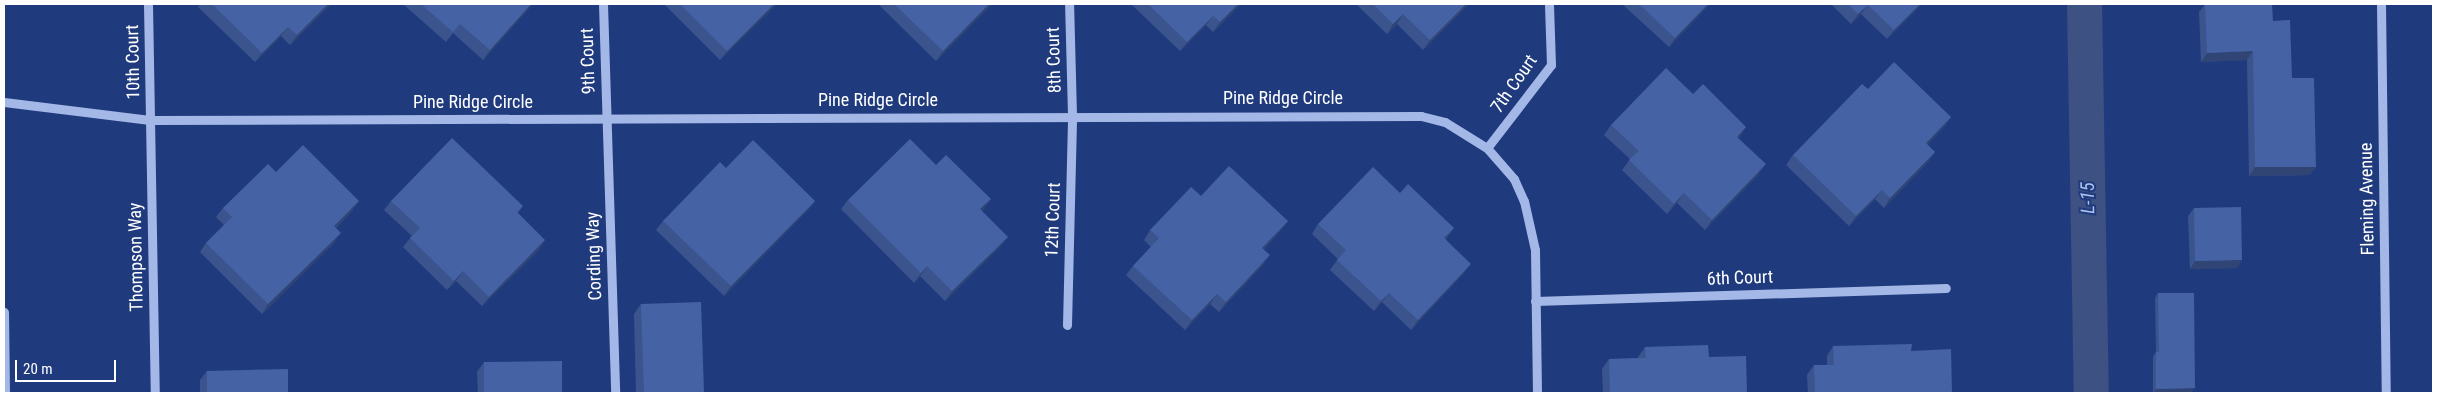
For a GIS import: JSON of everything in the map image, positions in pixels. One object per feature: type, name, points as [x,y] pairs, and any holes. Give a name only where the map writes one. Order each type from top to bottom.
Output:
[{"type":"street","name":"10th Court","points":[[148,4],[150,120]]},
{"type":"street","name":"9th Court","points":[[603,4],[606,118]]},
{"type":"street","name":"8th Court","points":[[1069,4],[1072,115]]},
{"type":"street","name":"7th Court","points":[[1487,148],[1551,65],[1549,4]]},
{"type":"street","name":"Fleming Avenue","points":[[2381,4],[2386,393]]},
{"type":"street","name":"Pine Ridge Circle","points":[[4,102],[150,120],[1404,114],[1445,122],[1487,148],[1514,179],[1524,202],[1534,241],[1537,393]]},
{"type":"street","name":"12th Court","points":[[1067,325],[1072,115]]},
{"type":"street","name":"Cording Way","points":[[606,118],[615,393]]},
{"type":"street","name":"Thompson Way","points":[[150,120],[155,393]]},
{"type":"street","name":"6th Court","points":[[1535,301],[1946,288]]},
{"type":"street","points":[[4,312],[6,393]]},
{"type":"building","points":[[212,4],[328,4],[297,35],[288,27],[262,53]]},
{"type":"building","points":[[421,4],[531,4],[490,50],[460,24],[453,32]]},
{"type":"building","points":[[680,4],[774,4],[727,51]]},
{"type":"building","points":[[894,4],[989,4],[943,51]]},
{"type":"building","points":[[1148,4],[1238,4],[1220,22],[1213,16],[1187,42]]},
{"type":"building","points":[[1373,4],[1466,4],[1430,40],[1403,14],[1393,24]]},
{"type":"building","points":[[1639,4],[1708,4],[1675,38]]},
{"type":"building","points":[[1848,4],[1920,4],[1894,30],[1868,5],[1858,14]]},
{"type":"building","points":[[2205,4],[2272,4],[2273,21],[2290,20],[2292,78],[2314,78],[2316,167],[2255,167],[2253,51],[2207,53]]},
{"type":"building","points":[[1894,62],[1951,117],[1926,143],[1935,152],[1890,198],[1882,190],[1856,216],[1793,155],[1862,84],[1868,89]]},
{"type":"building","points":[[1666,68],[1693,94],[1703,84],[1746,127],[1737,137],[1766,164],[1712,220],[1684,193],[1674,204],[1629,160],[1639,151],[1611,125]]},
{"type":"building","points":[[452,138],[523,206],[517,212],[545,240],[489,297],[463,271],[454,281],[410,238],[420,228],[391,201]]},
{"type":"building","points":[[910,139],[936,165],[946,155],[991,199],[980,209],[1008,237],[952,291],[927,266],[921,273],[848,200]]},
{"type":"building","points":[[753,140],[815,201],[731,286],[663,221],[720,162],[726,168]]},
{"type":"building","points":[[303,145],[359,201],[334,226],[341,233],[268,304],[206,243],[232,217],[223,208],[268,164],[276,172]]},
{"type":"building","points":[[1229,166],[1288,221],[1262,248],[1270,255],[1226,302],[1217,294],[1192,320],[1133,266],[1159,238],[1150,230],[1191,187],[1201,196]]},
{"type":"building","points":[[1373,167],[1400,193],[1408,184],[1454,228],[1444,238],[1471,264],[1418,320],[1389,293],[1381,301],[1337,260],[1346,250],[1318,224]]},
{"type":"building","points":[[2241,207],[2242,260],[2195,261],[2194,208]]},
{"type":"building","points":[[2158,293],[2194,293],[2195,388],[2156,389],[2156,352],[2159,352]]},
{"type":"building","points":[[701,302],[704,393],[644,393],[641,304]]},
{"type":"building","points":[[1912,344],[1911,351],[1951,349],[1952,393],[1815,393],[1814,365],[1834,365],[1833,346]]},
{"type":"building","points":[[1708,345],[1709,357],[1746,356],[1747,393],[1610,393],[1609,359],[1646,358],[1645,347]]},
{"type":"building","points":[[562,361],[562,393],[484,393],[484,362]]},
{"type":"building","points":[[288,369],[288,393],[207,393],[207,371]]},
{"type":"waterway","name":"L-15","points":[[2084,4],[2091,393]]}]
